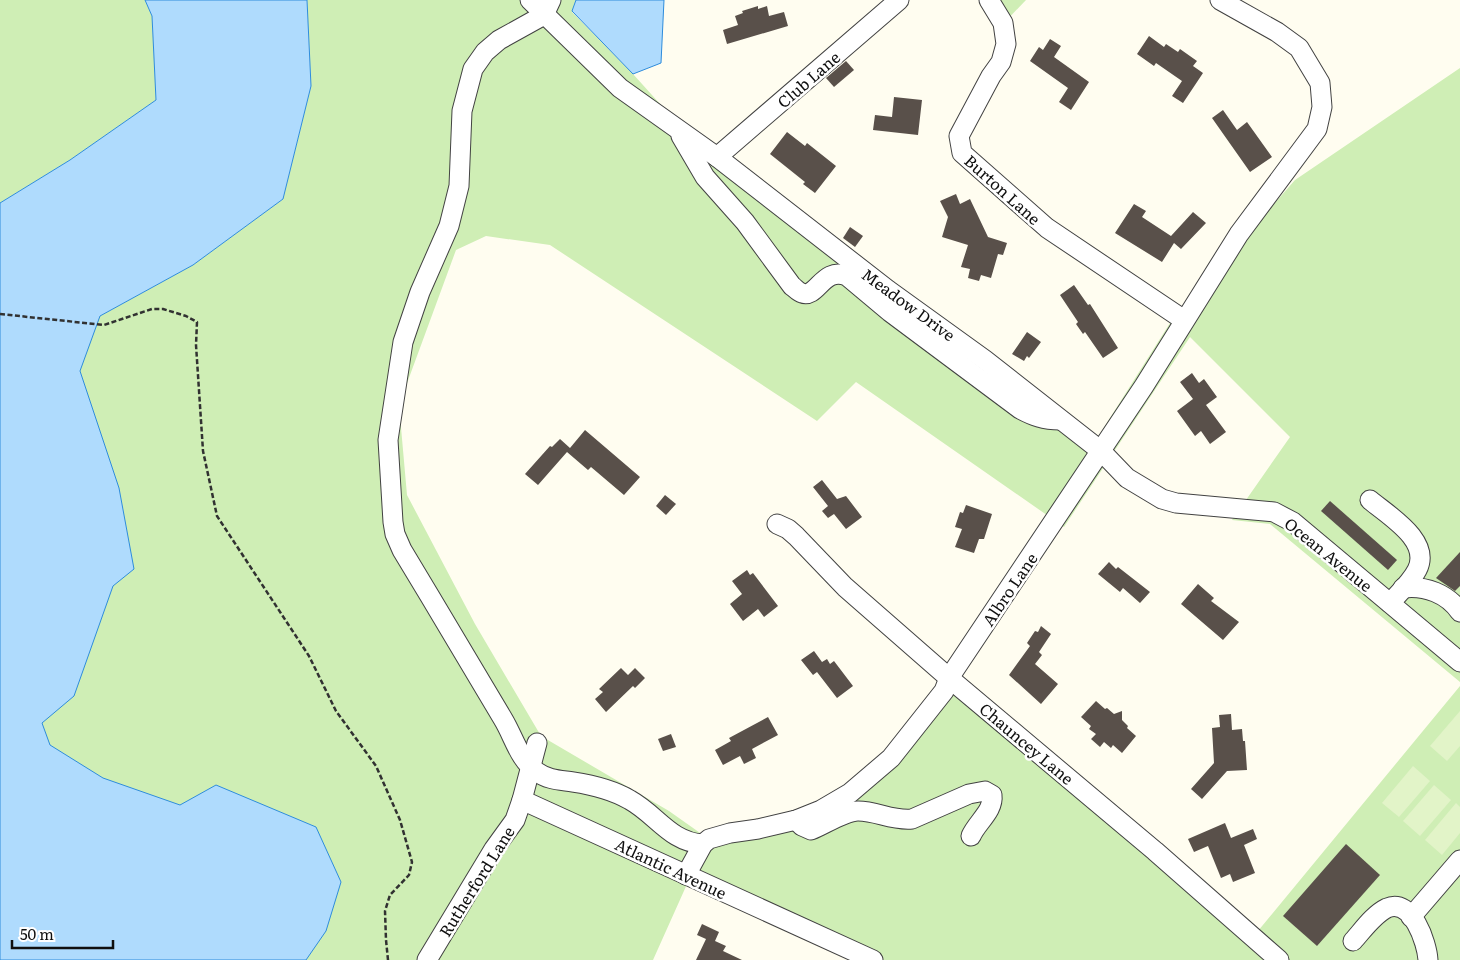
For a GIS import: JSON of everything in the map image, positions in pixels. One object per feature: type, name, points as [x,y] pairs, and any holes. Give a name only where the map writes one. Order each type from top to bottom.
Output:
[{"type":"street","name":"Meadow Drive","points":[[530,0],[548,7],[620,88],[717,157],[874,279],[985,360],[1101,451]]},
{"type":"street","name":"Club Lane","points":[[717,157],[899,0]]},
{"type":"street","name":"Burton Lane","points":[[988,0],[1003,23],[1006,44],[1001,62],[991,76],[959,136],[962,153],[1047,228],[1184,320]]},
{"type":"street","name":"Albro Lane","points":[[703,844],[712,837],[796,820],[821,810],[850,794],[891,758],[944,691],[949,678],[1144,386],[1239,234],[1317,129],[1322,106],[1320,83],[1299,48],[1277,32],[1220,0]]},
{"type":"street","points":[[548,7],[499,40],[485,52],[473,69],[462,111],[459,186],[448,226],[420,292],[402,342],[388,440],[393,522],[395,534],[402,550],[506,724],[520,753],[531,767],[536,772],[550,779],[605,788],[630,800],[650,814],[668,832],[691,843],[703,844],[686,875]]},
{"type":"street","points":[[676,128],[705,177],[745,222],[792,286],[801,293],[805,294],[812,291],[834,273],[847,276],[890,312],[1020,409],[1035,417],[1061,420]]},
{"type":"street","name":"Ocean Avenue","points":[[1101,451],[1128,478],[1162,499],[1191,505],[1274,512],[1293,522],[1460,662]]},
{"type":"street","points":[[1370,500],[1413,537],[1420,551],[1421,558],[1417,570],[1390,603]]},
{"type":"street","name":"Chauncey Lane","points":[[777,524],[788,529],[796,536],[845,586],[949,678],[1155,851],[1279,960]]},
{"type":"street","points":[[1403,588],[1414,586],[1426,588],[1442,595],[1460,612]]},
{"type":"street","points":[[522,800],[537,743]]},
{"type":"street","points":[[796,820],[802,826],[811,830],[856,811],[902,820],[912,818],[969,794],[985,791],[992,795],[991,804],[971,836]]},
{"type":"street","name":"Atlantic Avenue","points":[[522,800],[873,960]]},
{"type":"street","name":"Rutherford Lane","points":[[427,960],[494,849],[515,820],[522,800]]},
{"type":"street","points":[[1412,917],[1460,860]]},
{"type":"street","points":[[1353,941],[1378,914],[1389,907],[1398,906],[1404,909],[1417,922],[1428,952],[1428,960]]},
{"type":"path","points":[[0,314],[104,324],[152,309],[164,308],[198,322],[196,345],[203,451],[217,516],[310,656],[336,711],[376,766],[400,820],[412,862],[408,875],[390,895],[385,911],[388,960]]},
{"type":"green space","points":[[0,0],[145,0],[152,16],[156,100],[70,160],[0,203]]},
{"type":"green space","points":[[307,0],[576,0],[572,12],[633,74],[707,156],[1091,448],[1170,323],[1295,180],[1460,68],[1460,682],[1270,524],[1232,520],[1290,437],[1190,337],[1064,527],[856,382],[817,421],[550,245],[486,236],[456,250],[399,405],[407,495],[475,624],[541,736],[669,811],[703,835],[823,816],[951,684],[1253,937],[1460,686],[1460,960],[884,960],[692,873],[653,960],[0,960],[0,305],[100,316],[193,265],[283,199],[311,86]]},
{"type":"green space","points":[[996,0],[1026,0],[1004,23]]},
{"type":"green space","points":[[1460,711],[1460,746],[1447,761],[1430,746]]},
{"type":"green space","points":[[1413,766],[1430,781],[1399,817],[1382,803]]},
{"type":"green space","points":[[1434,785],[1451,800],[1420,836],[1403,821]]},
{"type":"green space","points":[[1456,803],[1460,807],[1460,833],[1442,855],[1425,840]]},
{"type":"water","points":[[145,0],[307,0],[311,86],[283,199],[193,265],[100,316],[80,371],[119,488],[134,569],[113,586],[74,696],[42,723],[50,745],[103,778],[180,805],[216,785],[316,827],[341,882],[326,931],[306,960],[0,960],[0,203],[70,160],[156,100],[152,16]]},
{"type":"water","points":[[576,0],[664,0],[661,63],[633,74],[572,11]]},
{"type":"building","points":[[758,6],[758,9],[767,6],[769,16],[784,12],[788,26],[727,44],[723,30],[738,25],[735,16],[743,13],[742,11]]},
{"type":"building","points":[[1149,36],[1164,47],[1166,44],[1178,52],[1180,49],[1197,61],[1193,66],[1203,73],[1183,103],[1172,96],[1182,81],[1156,63],[1154,66],[1137,54]]},
{"type":"building","points":[[1050,39],[1061,46],[1054,57],[1089,82],[1071,110],[1059,102],[1068,88],[1030,61],[1039,47],[1043,50]]},
{"type":"building","points":[[846,61],[854,70],[834,87],[826,78]]},
{"type":"building","points":[[894,97],[922,100],[918,135],[873,130],[875,115],[892,117]]},
{"type":"building","points":[[1223,110],[1237,130],[1247,122],[1272,157],[1250,172],[1212,118]]},
{"type":"building","points":[[787,132],[805,146],[807,143],[836,166],[815,193],[803,184],[805,182],[770,154]]},
{"type":"building","points":[[956,194],[960,204],[970,199],[988,237],[1007,243],[1003,255],[998,254],[991,278],[981,275],[979,281],[968,278],[970,269],[961,267],[968,245],[942,237],[948,217],[940,201]]},
{"type":"building","points":[[1134,204],[1146,211],[1142,217],[1171,236],[1193,212],[1206,223],[1181,249],[1174,243],[1162,262],[1115,233]]},
{"type":"building","points":[[850,227],[863,236],[855,247],[843,238]]},
{"type":"building","points":[[1074,285],[1088,305],[1090,304],[1118,348],[1103,358],[1085,332],[1083,334],[1076,324],[1078,322],[1060,295]]},
{"type":"building","points":[[1027,332],[1041,342],[1029,358],[1027,356],[1024,361],[1012,354]]},
{"type":"building","points":[[1192,373],[1199,383],[1204,379],[1217,397],[1206,405],[1226,432],[1210,444],[1201,431],[1195,436],[1177,411],[1193,399],[1180,382]]},
{"type":"building","points":[[585,430],[640,477],[624,495],[591,467],[588,470],[567,452],[538,485],[525,474],[550,446],[552,447],[560,439],[570,448]]},
{"type":"building","points":[[822,480],[837,499],[846,496],[862,517],[846,529],[834,514],[828,518],[822,511],[828,506],[813,487]]},
{"type":"building","points":[[665,495],[676,504],[666,515],[656,506]]},
{"type":"building","points":[[1330,501],[1397,560],[1388,570],[1321,511]]},
{"type":"building","points":[[966,505],[992,514],[984,539],[979,539],[974,553],[955,547],[962,529],[955,527],[960,512],[963,513]]},
{"type":"building","points":[[1460,552],[1460,586],[1455,591],[1436,578]]},
{"type":"building","points":[[1109,562],[1116,569],[1118,567],[1150,592],[1140,603],[1123,588],[1120,592],[1098,574]]},
{"type":"building","points":[[747,570],[750,575],[753,573],[778,606],[764,617],[758,609],[743,621],[730,604],[742,594],[732,581]]},
{"type":"building","points":[[1198,584],[1214,598],[1211,601],[1239,622],[1223,640],[1181,604]]},
{"type":"building","points":[[1041,626],[1051,634],[1039,652],[1042,655],[1035,664],[1058,684],[1041,704],[1009,675],[1030,646],[1027,643]]},
{"type":"building","points":[[814,651],[822,662],[827,659],[830,664],[834,661],[853,686],[837,698],[817,672],[813,675],[801,660]]},
{"type":"building","points":[[621,668],[628,675],[635,668],[645,678],[635,688],[633,686],[606,712],[595,699],[603,692],[599,689]]},
{"type":"building","points":[[1096,701],[1114,714],[1122,711],[1122,720],[1128,726],[1127,728],[1136,736],[1122,753],[1113,745],[1111,748],[1104,742],[1100,747],[1091,739],[1096,734],[1089,729],[1091,726],[1081,717]]},
{"type":"building","points":[[1231,714],[1232,730],[1242,729],[1243,741],[1245,741],[1247,770],[1227,771],[1202,799],[1191,789],[1214,763],[1212,728],[1220,727],[1219,715]]},
{"type":"building","points":[[768,717],[778,735],[752,749],[756,758],[744,764],[740,756],[723,765],[715,750],[731,741],[729,738]]},
{"type":"building","points":[[671,734],[676,747],[663,751],[658,739]]},
{"type":"building","points":[[1225,823],[1231,838],[1253,829],[1257,839],[1244,845],[1255,873],[1233,882],[1230,874],[1221,878],[1208,846],[1194,852],[1188,839]]},
{"type":"building","points":[[1346,844],[1380,875],[1317,946],[1283,916]]},
{"type":"building","points":[[702,924],[719,932],[715,941],[726,946],[723,951],[742,960],[696,960],[706,939],[697,935]]}]
